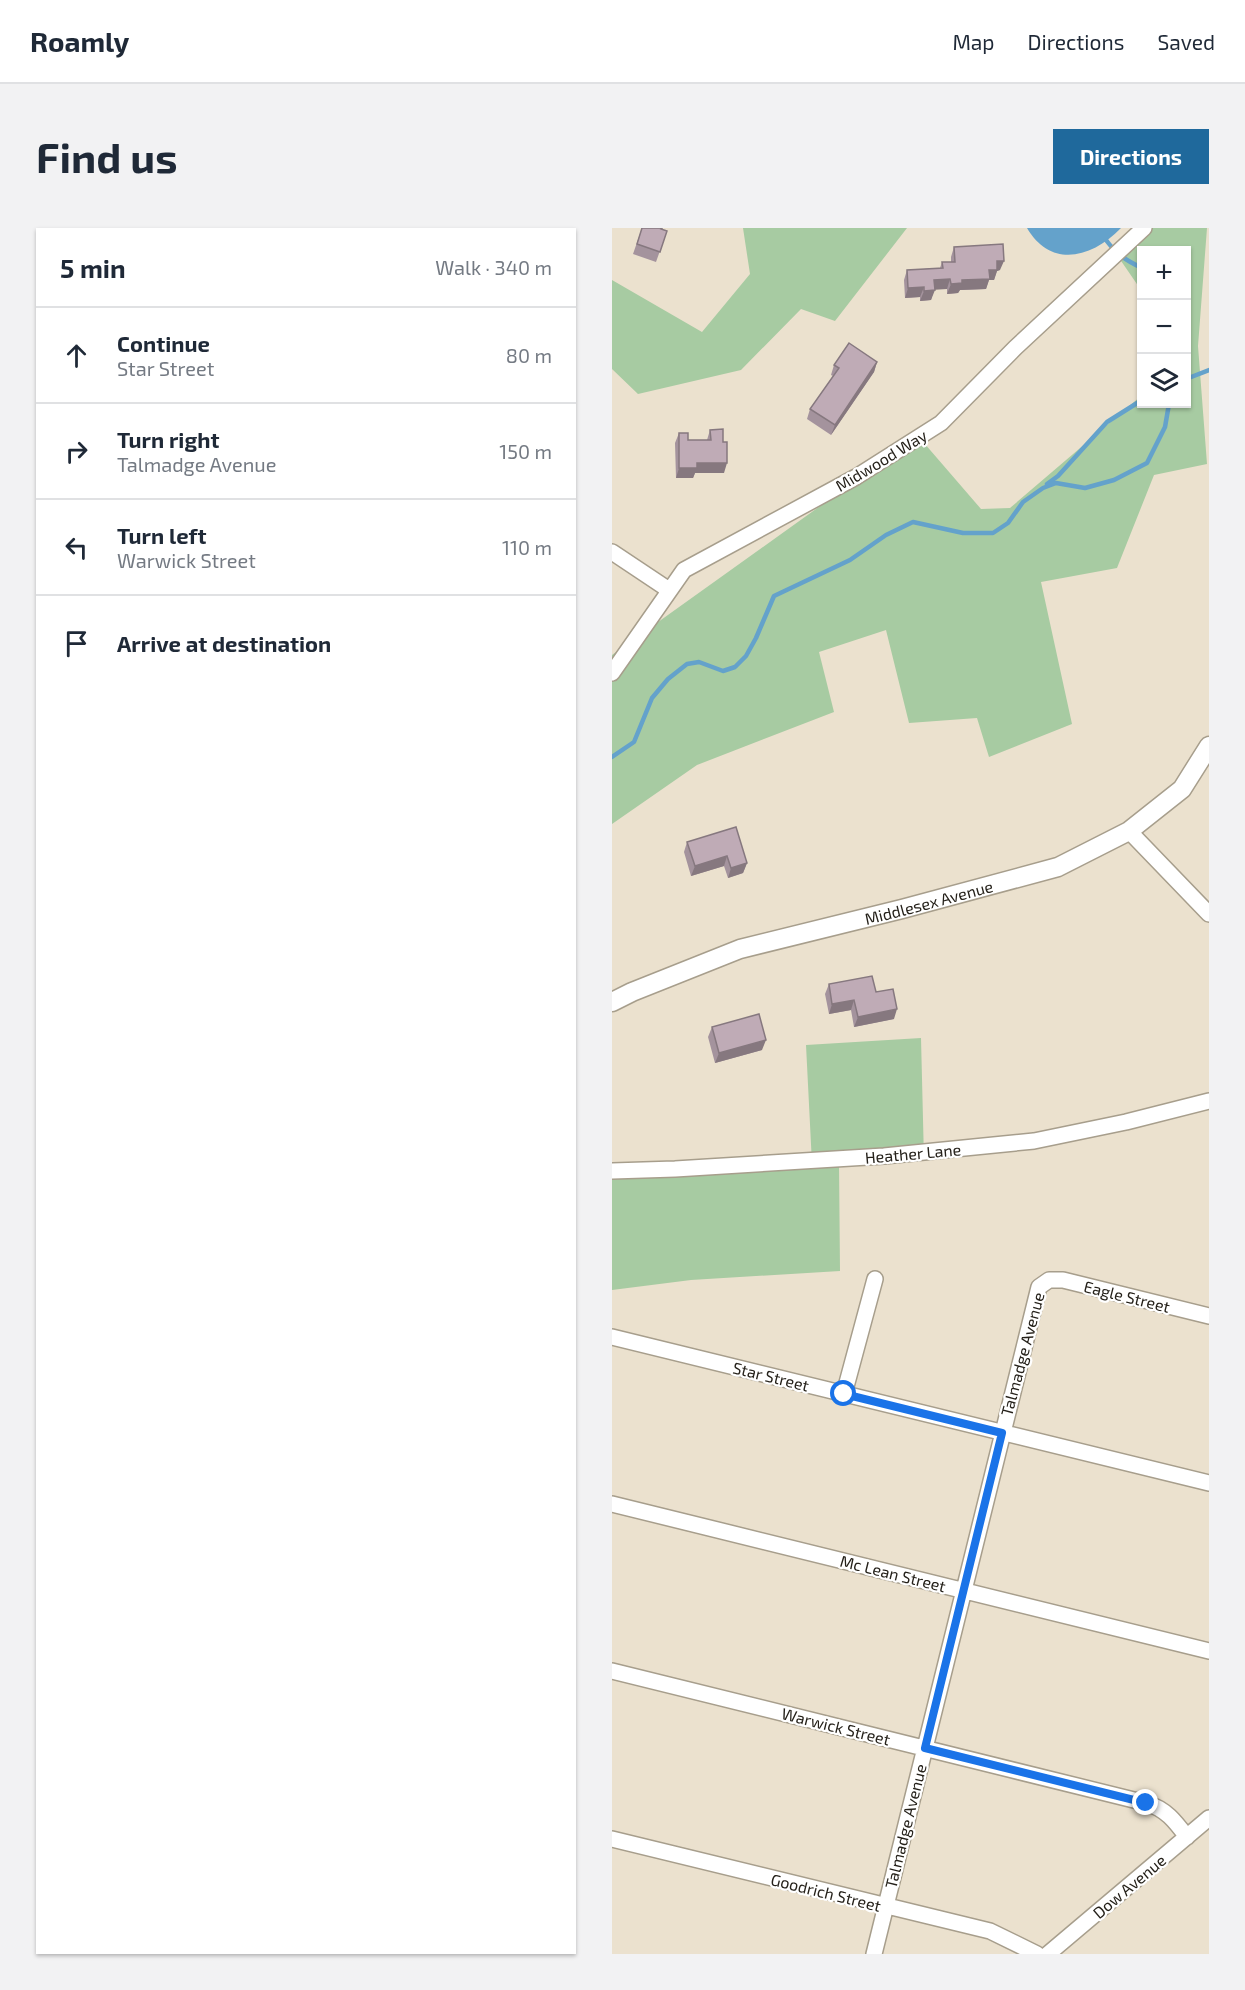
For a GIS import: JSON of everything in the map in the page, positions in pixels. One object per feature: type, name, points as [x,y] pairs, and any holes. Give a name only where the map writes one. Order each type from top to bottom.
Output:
[{"type":"street","name":"Midwood Way","points":[[612,673],[684,570],[856,477],[941,423],[1015,348],[1144,228]]},
{"type":"street","points":[[612,552],[669,590]]},
{"type":"street","name":"Middlesex Avenue","points":[[612,1002],[740,949],[1058,867],[1129,831],[1182,789],[1209,746]]},
{"type":"street","points":[[1129,831],[1209,914]]},
{"type":"street","name":"Heather Lane","points":[[612,1171],[884,1156],[1034,1141],[1126,1122],[1209,1101]]},
{"type":"street","points":[[844,1394],[875,1279]]},
{"type":"street","name":"Eagle Street","points":[[1045,1281],[1063,1280],[1209,1316]]},
{"type":"street","name":"Talmadge Avenue","points":[[874,1954],[1037,1292],[1045,1281]]},
{"type":"street","name":"Star Street","points":[[612,1337],[1209,1483]]},
{"type":"street","name":"Mc Lean Street","points":[[612,1504],[1209,1651]]},
{"type":"street","name":"Warwick Street","points":[[612,1671],[1154,1805],[1169,1813],[1187,1837]]},
{"type":"street","name":"Dow Avenue","points":[[1048,1954],[1209,1818]]},
{"type":"street","name":"Goodrich Street","points":[[612,1839],[990,1931],[1037,1954]]},
{"type":"green space","points":[[743,228],[907,228],[835,321],[801,309],[741,370],[638,394],[612,369],[612,280],[702,332],[750,274]]},
{"type":"green space","points":[[1147,228],[1207,228],[1198,346],[1207,464],[1154,475],[1117,568],[1041,582],[1072,724],[989,757],[977,718],[909,723],[886,630],[819,652],[834,712],[697,765],[612,824],[612,655],[918,436],[981,509],[1010,508],[1137,399],[1137,408],[1191,408],[1191,246],[1137,246],[1137,284],[1117,255]]},
{"type":"green space","points":[[921,1038],[924,1160],[839,1163],[840,1271],[691,1280],[612,1290],[612,1173],[812,1164],[806,1045]]},
{"type":"water","points":[[1027,228],[1121,228],[1097,246],[1072,255],[1048,250]]},
{"type":"building","points":[[642,228],[662,228],[667,231],[660,252],[637,244]]},
{"type":"building","points":[[1003,244],[1004,261],[997,261],[997,270],[989,270],[990,279],[962,280],[962,283],[951,284],[950,279],[934,280],[935,290],[924,291],[924,287],[908,288],[907,270],[943,268],[942,262],[955,262],[954,247]]},
{"type":"building","points":[[849,343],[877,362],[835,425],[810,409],[839,368],[834,365]]},
{"type":"building","points":[[723,429],[723,442],[727,442],[727,463],[697,463],[697,468],[679,468],[679,433],[688,433],[688,440],[711,440],[710,430]]},
{"type":"building","points":[[736,827],[747,863],[731,868],[727,856],[695,866],[687,842]]},
{"type":"building","points":[[872,976],[876,992],[893,989],[897,1009],[858,1017],[854,1000],[832,1004],[829,984]]},
{"type":"building","points":[[759,1014],[766,1040],[719,1053],[712,1027]]},
{"type":"waterway","points":[[1106,240],[1122,257],[1137,266]]},
{"type":"waterway","points":[[1191,377],[1209,370]]},
{"type":"waterway","points":[[1047,484],[1058,476],[1107,422],[1137,403]]},
{"type":"waterway","points":[[612,757],[634,742],[652,698],[668,679],[687,664],[699,662],[723,671],[735,667],[746,656],[756,638],[774,596],[850,560],[886,535],[913,522],[963,533],[993,533],[1008,523],[1023,502],[1043,488],[1056,483],[1085,488],[1114,480],[1147,463],[1165,427],[1168,408]]},
{"type":"route","points":[[844,1394],[1002,1433],[925,1748],[1146,1803]]}]
